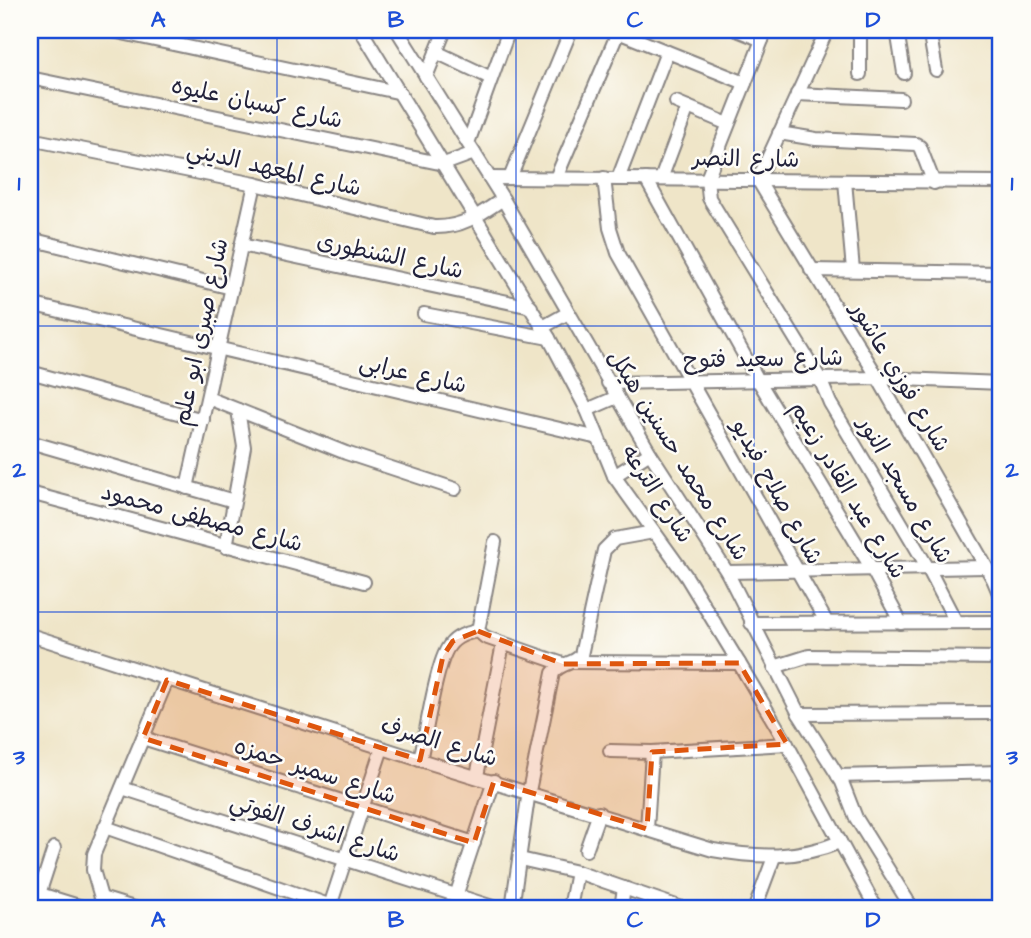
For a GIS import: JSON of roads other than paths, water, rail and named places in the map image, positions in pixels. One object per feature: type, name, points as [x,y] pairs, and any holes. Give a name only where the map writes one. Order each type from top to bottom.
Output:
[{"type":"street","points":[[108,30],[162,35],[397,92]]},
{"type":"street","name":"شارع الترعه","points":[[360,30],[531,307],[587,410],[614,476],[686,576],[739,663],[787,744],[876,908]]},
{"type":"street","name":"شارع محمد حسنين هيكل","points":[[397,30],[503,199],[650,453],[727,572],[799,714],[838,776],[856,818],[912,908]]},
{"type":"street","points":[[426,76],[445,30]]},
{"type":"street","points":[[444,163],[471,148],[491,78],[509,30]]},
{"type":"street","points":[[510,178],[571,30]]},
{"type":"street","points":[[707,179],[764,35],[737,30]]},
{"type":"street","points":[[758,180],[827,30]]},
{"type":"street","points":[[860,30],[860,74]]},
{"type":"street","points":[[897,30],[904,74]]},
{"type":"street","points":[[929,30],[936,70]]},
{"type":"street","points":[[556,178],[619,31],[745,83]]},
{"type":"street","points":[[436,52],[491,78]]},
{"type":"street","points":[[618,179],[667,52]]},
{"type":"street","name":"شارع كسبان عليوه","points":[[30,78],[444,163]]},
{"type":"street","points":[[797,94],[901,99]]},
{"type":"street","points":[[661,179],[682,105],[728,124]]},
{"type":"street","points":[[779,133],[816,139],[916,144],[920,147],[934,183]]},
{"type":"street","name":"شارع المعهد الديني","points":[[30,138],[255,184],[434,227],[456,225],[477,217],[503,199]]},
{"type":"street","name":"شارع النصر","points":[[490,178],[1001,182]]},
{"type":"street","name":"شارع صلاح فيديو","points":[[604,178],[610,228],[618,253],[827,623]]},
{"type":"street","name":"شارع عبد القادر زعيم","points":[[646,179],[758,380],[872,569],[901,623]]},
{"type":"street","name":"شارع مسجد النور","points":[[707,179],[707,190],[713,206],[820,379],[830,403],[928,568],[956,622]]},
{"type":"street","name":"شارع فوزي عاشور","points":[[758,180],[878,378],[986,566],[1001,598]]},
{"type":"street","points":[[845,181],[853,271]]},
{"type":"street","name":"شارع صبرى ابو علم","points":[[187,488],[255,184]]},
{"type":"street","points":[[30,239],[232,288]]},
{"type":"street","name":"شارع الشنطورى","points":[[241,245],[531,307]]},
{"type":"street","points":[[811,270],[1001,273]]},
{"type":"street","name":"شارع عرابى","points":[[30,304],[598,438]]},
{"type":"street","points":[[424,314],[546,333],[568,313]]},
{"type":"street","points":[[30,372],[203,420]]},
{"type":"street","name":"شارع سعيد فتوح","points":[[608,383],[878,378],[1001,383]]},
{"type":"street","points":[[587,410],[617,397]]},
{"type":"street","points":[[208,398],[358,458],[455,489]]},
{"type":"street","points":[[226,547],[244,447],[238,410]]},
{"type":"street","points":[[30,442],[234,501]]},
{"type":"street","points":[[614,476],[650,453]]},
{"type":"street","name":"شارع مصطفى محمود","points":[[30,493],[364,582]]},
{"type":"street","points":[[512,908],[529,792],[554,673],[581,655],[604,550],[615,539],[654,532]]},
{"type":"street","points":[[495,541],[478,631],[482,636],[568,663],[739,663]]},
{"type":"street","points":[[727,572],[986,566]]},
{"type":"street","points":[[751,622],[1001,622]]},
{"type":"street","points":[[420,760],[443,656],[460,636],[478,631]]},
{"type":"street","name":"شارع الصرف","points":[[30,635],[420,760],[713,850],[774,857],[818,851],[840,842]]},
{"type":"street","points":[[477,776],[503,643]]},
{"type":"street","points":[[774,667],[809,656],[1001,658]]},
{"type":"street","points":[[134,908],[102,903],[93,870],[93,859],[167,680]]},
{"type":"street","points":[[799,714],[1001,713]]},
{"type":"street","name":"شارع سمير حمزه","points":[[143,738],[474,843]]},
{"type":"street","points":[[610,751],[652,752],[787,744]]},
{"type":"street","points":[[105,827],[333,907],[344,860],[382,748]]},
{"type":"street","points":[[647,829],[652,752]]},
{"type":"street","points":[[838,776],[1001,772]]},
{"type":"street","points":[[456,896],[494,781]]},
{"type":"street","name":"شارع اشرف الفوتي","points":[[122,788],[496,908]]},
{"type":"street","points":[[586,850],[599,813]]},
{"type":"street","points":[[54,848],[39,897],[85,908]]},
{"type":"street","points":[[755,908],[774,857]]},
{"type":"street","points":[[520,859],[577,872],[682,908]]},
{"type":"street","points":[[570,908],[577,872]]},
{"type":"street","points":[[621,908],[624,888]]}]
